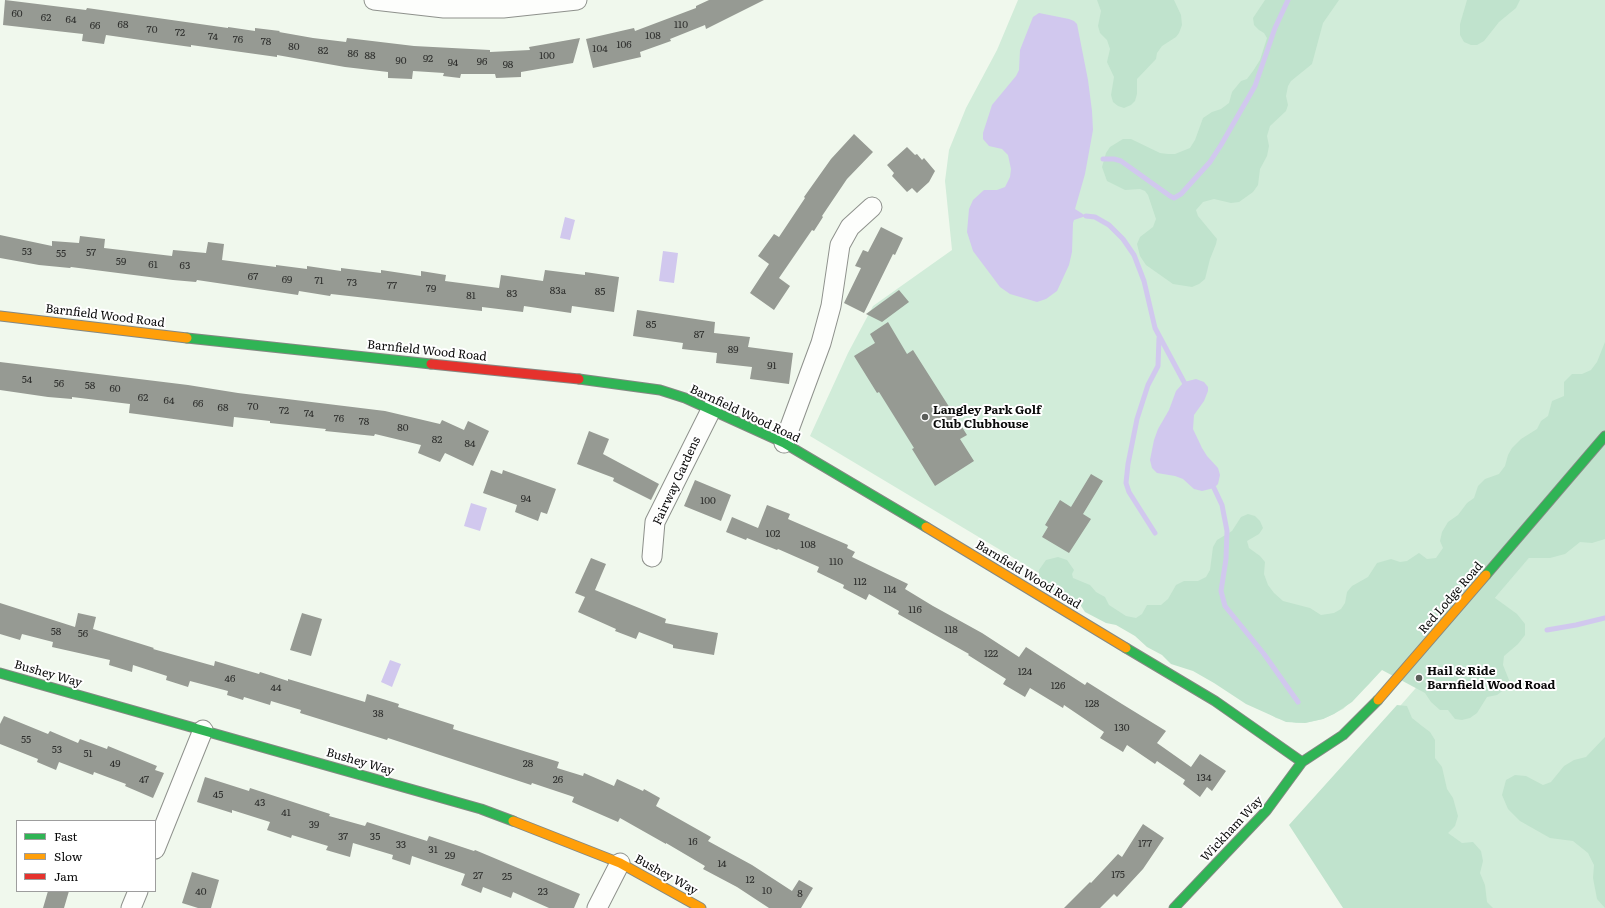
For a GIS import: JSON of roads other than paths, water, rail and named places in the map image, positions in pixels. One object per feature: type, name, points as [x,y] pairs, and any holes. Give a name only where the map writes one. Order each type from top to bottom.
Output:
[{"type":"street","points":[[374,0],[444,8],[496,8],[577,0]]},
{"type":"street","points":[[784,444],[821,343],[830,306],[840,245],[850,227],[872,207]]},
{"type":"street","name":"Barnfield Wood Road","points":[[0,316],[96,328],[627,384],[660,390],[712,408],[784,444],[898,510],[1215,701],[1302,762]]},
{"type":"street","name":"Fairway Gardens","points":[[652,557],[655,522],[712,408]]},
{"type":"street","name":"Red Lodge Road","points":[[1302,762],[1343,735],[1362,716],[1482,581],[1605,436]]},
{"type":"street","name":"Bushey Way","points":[[0,673],[481,809],[620,863],[701,908]]},
{"type":"street","points":[[156,847],[203,730]]},
{"type":"street","name":"Wickham Way","points":[[1174,908],[1266,811],[1279,796],[1302,762]]},
{"type":"street","points":[[597,908],[620,863]]},
{"type":"street","points":[[131,908],[138,892]]},
{"type":"waterway","points":[[1103,159],[1114,159],[1121,161],[1174,198],[1181,194],[1210,162],[1255,86],[1275,28],[1288,0]]},
{"type":"waterway","points":[[1086,216],[1095,217],[1109,225],[1123,239],[1134,255],[1144,281],[1155,328],[1184,382]]},
{"type":"waterway","points":[[1155,533],[1129,492],[1126,483],[1128,464],[1137,419],[1148,385],[1158,366],[1159,338]]},
{"type":"waterway","points":[[1214,488],[1222,505],[1227,531],[1226,559],[1221,591],[1225,606],[1264,654],[1298,702]]},
{"type":"waterway","points":[[1547,630],[1605,618]]},
{"type":"place","name":"Langley Park Golf Club Clubhouse","points":[[925,417]]},
{"type":"place","name":"Hail & Ride Barnfield Wood Road","points":[[1419,678]]}]
